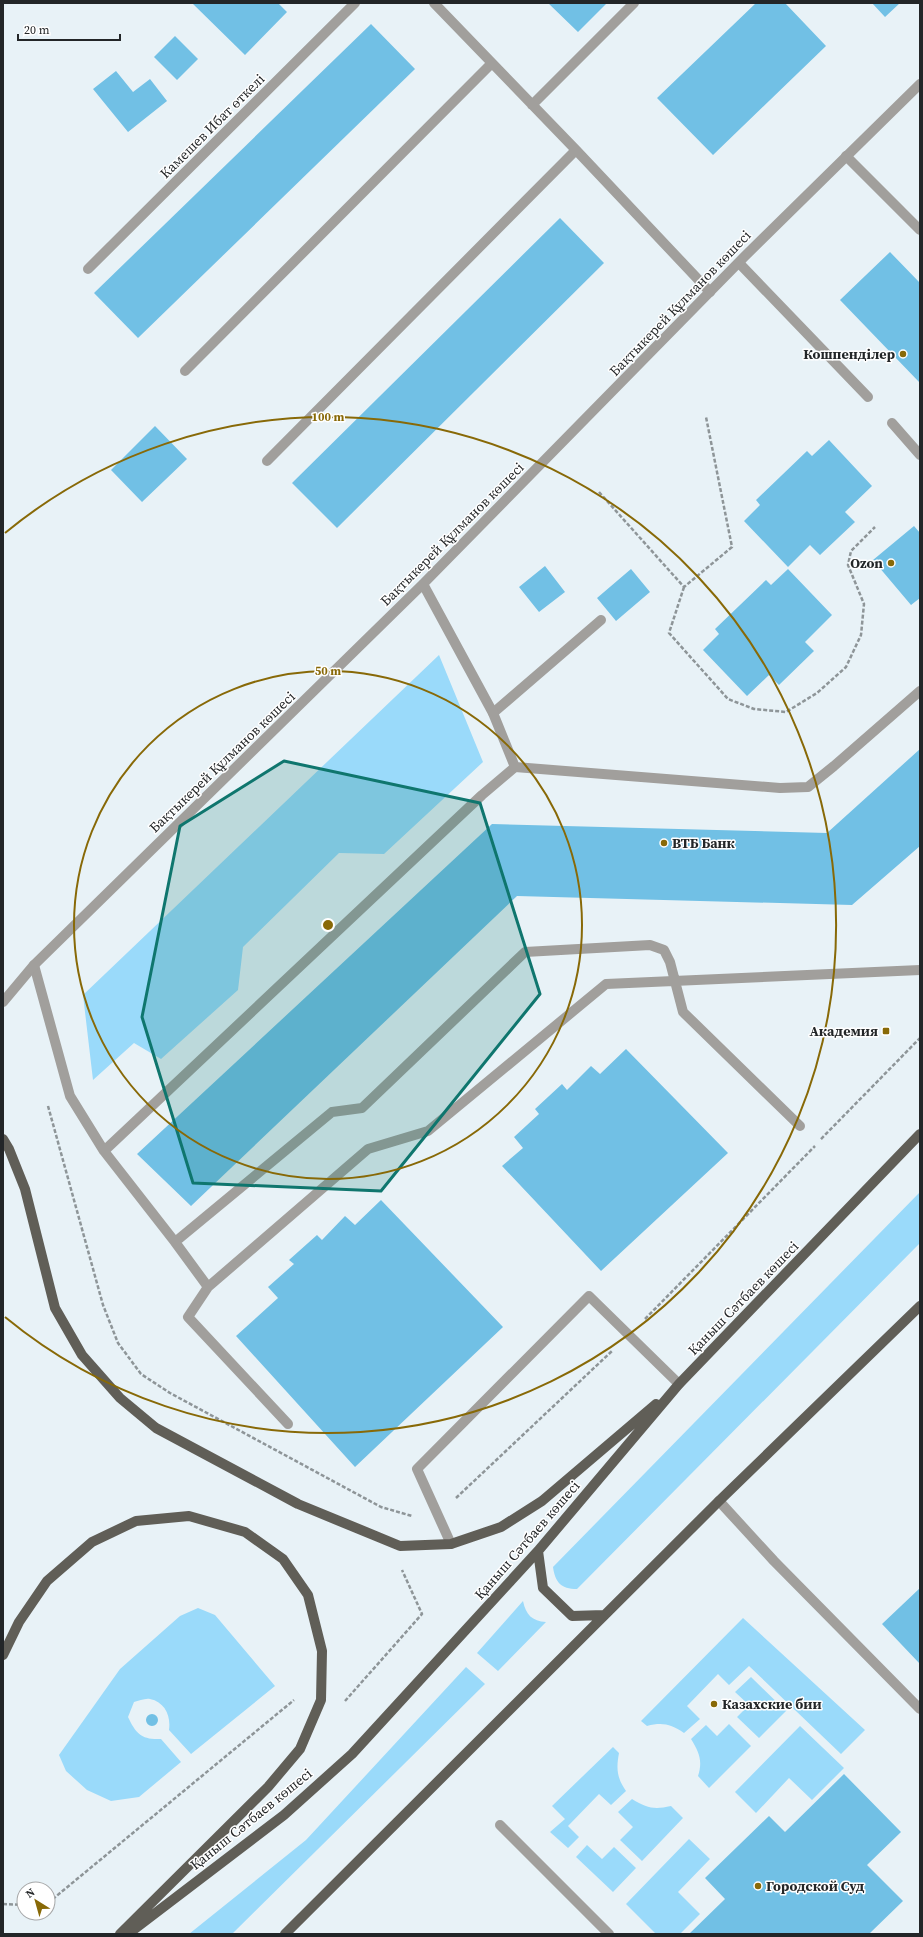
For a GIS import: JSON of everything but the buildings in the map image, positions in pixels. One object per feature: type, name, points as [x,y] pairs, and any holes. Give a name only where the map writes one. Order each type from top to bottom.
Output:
[{"type":"main road","name":"Қаныш Сәтбаев көшесі","points":[[128,1934],[284,1815],[352,1754],[538,1551],[679,1384],[920,1134]]},
{"type":"main road","points":[[3,1139],[25,1189],[55,1308],[82,1355],[120,1398],[156,1428],[298,1504],[400,1546],[451,1544],[501,1527],[542,1501],[679,1384]]},
{"type":"main road","points":[[285,1934],[719,1501],[920,1306]]},
{"type":"main road","points":[[3,1655],[19,1622],[46,1581],[92,1542],[136,1520],[189,1516],[245,1532],[283,1559],[308,1595],[322,1651],[321,1700],[300,1749],[268,1787],[120,1934]]},
{"type":"main road","points":[[538,1551],[543,1588],[549,1594],[572,1616],[604,1616]]},
{"type":"street","name":"Камешев Ибат өткелі","points":[[88,269],[355,3]]},
{"type":"street","points":[[434,3],[710,292]]},
{"type":"street","points":[[532,105],[634,3]]},
{"type":"street","points":[[185,371],[492,64]]},
{"type":"street","name":"Бақтыкерей Құлманов көшесі","points":[[3,1002],[34,965],[423,584],[710,292],[920,84]]},
{"type":"street","points":[[267,461],[576,150]]},
{"type":"street","points":[[846,156],[920,230]]},
{"type":"street","points":[[739,263],[868,397]]},
{"type":"street","points":[[892,423],[920,455]]},
{"type":"street","points":[[423,584],[494,714],[515,767]]},
{"type":"street","points":[[494,714],[601,620]]},
{"type":"street","points":[[104,1151],[476,801],[515,767],[780,788],[808,787],[920,691]]},
{"type":"street","points":[[175,1242],[332,1112],[362,1108],[525,952],[650,945],[664,950],[670,962],[683,1012],[800,1126]]},
{"type":"street","points":[[34,965],[70,1096],[104,1151],[208,1287]]},
{"type":"street","points":[[288,1424],[188,1317],[208,1287],[368,1149],[428,1131],[606,984],[920,970]]},
{"type":"street","points":[[451,1544],[417,1469],[589,1296],[679,1384]]},
{"type":"street","points":[[719,1501],[774,1561],[920,1709]]},
{"type":"street","points":[[500,1825],[608,1934]]},
{"type":"path","points":[[706,417],[732,547],[684,587],[669,632],[728,699],[754,709],[786,712],[818,693],[846,666],[861,635],[864,604],[848,565],[851,552],[875,527]]},
{"type":"path","points":[[599,492],[684,587]]},
{"type":"path","points":[[437,1516],[629,1335],[920,1038]]},
{"type":"path","points":[[344,1701],[422,1614],[401,1567],[400,1546]]},
{"type":"path","points":[[56,1895],[298,1698]]},
{"type":"path","points":[[3,1904],[16,1905]]},
{"type":"highlighted area","points":[[284,761],[480,803],[540,994],[381,1191],[193,1183],[142,1017],[180,826]]},
{"type":"shaded area","points":[[439,655],[483,762],[384,854],[339,853],[243,947],[238,990],[161,1059],[134,1043],[93,1080],[83,995]]},
{"type":"shaded area","points":[[920,1192],[920,1243],[577,1589],[567,1588],[560,1584],[555,1577],[553,1567]]},
{"type":"shaded area","points":[[523,1601],[528,1614],[533,1619],[546,1622],[498,1671],[477,1653]]},
{"type":"shaded area","points":[[198,1608],[215,1615],[275,1686],[191,1754],[169,1730],[168,1715],[160,1703],[148,1699],[134,1702],[128,1717],[137,1732],[144,1737],[161,1739],[181,1762],[139,1797],[111,1801],[87,1790],[66,1771],[59,1755],[120,1669],[180,1616]]},
{"type":"shaded area","points":[[743,1618],[865,1730],[841,1754],[749,1666],[729,1685],[718,1674],[687,1706],[700,1719],[684,1733],[671,1726],[657,1724],[647,1726],[641,1721]]},
{"type":"shaded area","points":[[466,1667],[485,1684],[232,1934],[189,1934],[306,1840]]},
{"type":"shaded area","points":[[751,1677],[786,1711],[759,1738],[737,1717],[749,1705],[735,1692]]},
{"type":"shaded area","points":[[729,1724],[751,1746],[709,1788],[698,1776],[700,1761],[696,1748],[691,1739],[706,1725],[717,1736]]},
{"type":"shaded area","points":[[800,1726],[844,1768],[812,1800],[789,1778],[756,1813],[735,1792]]},
{"type":"shaded area","points":[[613,1747],[619,1753],[618,1773],[626,1791],[611,1805],[599,1794],[568,1826],[579,1837],[568,1848],[550,1832],[565,1819],[552,1806]]},
{"type":"shaded area","points":[[632,1799],[655,1808],[671,1806],[683,1818],[642,1861],[620,1840],[633,1827],[618,1812]]},
{"type":"shaded area","points":[[689,1839],[710,1859],[678,1892],[700,1914],[680,1934],[656,1934],[626,1904]]},
{"type":"shaded area","points":[[587,1845],[602,1859],[614,1847],[636,1868],[613,1892],[576,1857]]},
{"type":"place","name":"Кошпенділер","points":[[903,354]]},
{"type":"place","name":"Ozon","points":[[891,563]]},
{"type":"place","name":"ВТБ Банк","points":[[664,843]]},
{"type":"place","name":"Академия","points":[[886,1031]]},
{"type":"place","name":"Казахские бии","points":[[714,1704]]},
{"type":"place","name":"Городской Суд","points":[[758,1886]]}]
